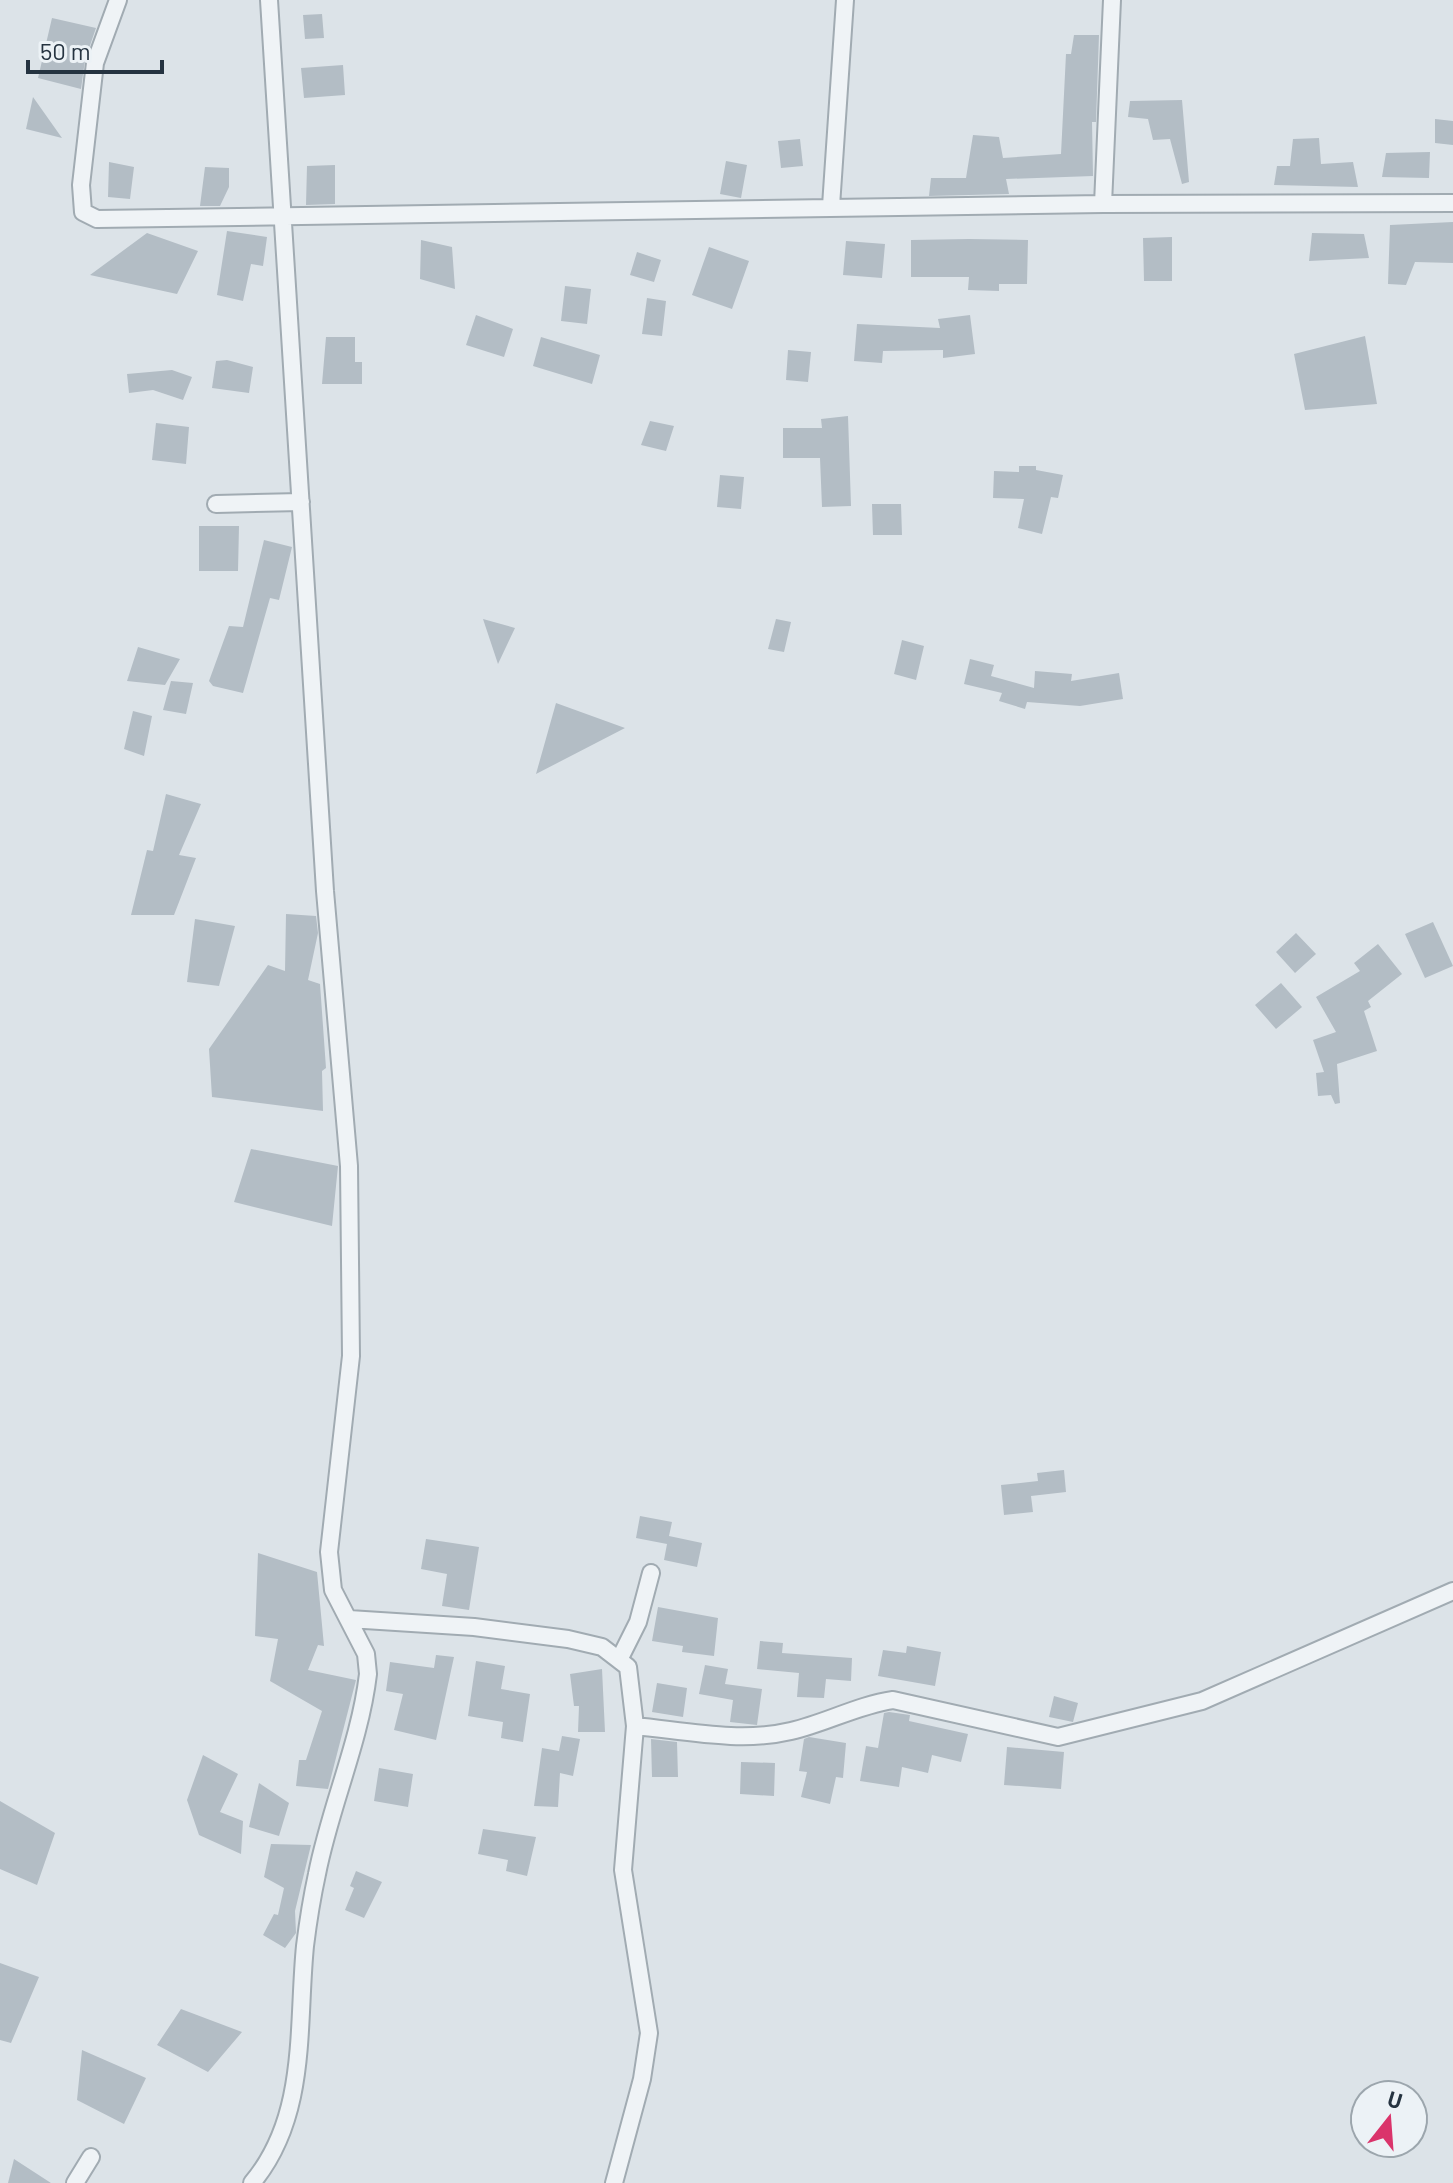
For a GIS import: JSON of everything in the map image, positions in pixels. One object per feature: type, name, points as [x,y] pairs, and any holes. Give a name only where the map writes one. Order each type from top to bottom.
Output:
[{"type":"street","points":[[118,0],[95,63],[81,185],[83,212],[97,219],[831,206],[1453,203]]},
{"type":"street","points":[[252,2183],[269,2163],[288,2124],[298,2068],[305,1943],[317,1871],[365,1693],[366,1654],[333,1590],[329,1552],[351,1356],[349,1166],[325,891],[269,0]]},
{"type":"street","points":[[831,206],[845,0]]},
{"type":"street","points":[[1103,204],[1112,0]]},
{"type":"street","points":[[216,504],[301,502]]},
{"type":"street","points":[[619,1660],[638,1622],[651,1573]]},
{"type":"street","points":[[635,1726],[753,1737],[791,1731],[872,1703],[893,1700],[1058,1737],[1202,1701],[1453,1591]]},
{"type":"street","points":[[349,1619],[474,1627],[568,1639],[602,1647],[628,1667],[635,1726],[623,1870],[649,2033],[642,2079],[614,2183]]},
{"type":"street","points":[[75,2183],[91,2157]]},
{"type":"building","points":[[322,14],[324,38],[305,39],[303,15]]},
{"type":"building","points":[[52,18],[96,28],[85,60],[81,89],[38,78]]},
{"type":"building","points":[[1074,35],[1099,35],[1096,122],[1092,122],[1093,176],[1006,179],[1009,194],[929,196],[931,178],[966,178],[973,135],[999,137],[1003,158],[1061,154],[1066,54],[1071,54]]},
{"type":"building","points":[[343,65],[345,95],[304,98],[301,68]]},
{"type":"building","points":[[33,97],[62,138],[26,129]]},
{"type":"building","points":[[1182,100],[1189,182],[1182,184],[1170,139],[1153,140],[1148,119],[1128,117],[1130,101]]},
{"type":"building","points":[[1435,119],[1453,121],[1453,145],[1435,143]]},
{"type":"building","points":[[1319,138],[1321,164],[1353,162],[1358,187],[1274,185],[1277,166],[1290,166],[1293,139]]},
{"type":"building","points":[[800,139],[803,166],[781,168],[778,141]]},
{"type":"building","points":[[1430,152],[1429,178],[1382,177],[1386,153]]},
{"type":"building","points":[[726,161],[747,165],[741,198],[720,194]]},
{"type":"building","points":[[109,162],[134,167],[130,199],[108,197]]},
{"type":"building","points":[[335,165],[335,204],[306,205],[307,166]]},
{"type":"building","points":[[205,167],[229,168],[229,187],[220,206],[200,206]]},
{"type":"building","points":[[1453,222],[1453,263],[1415,262],[1406,285],[1388,284],[1390,225]]},
{"type":"building","points":[[227,231],[267,237],[263,266],[251,264],[243,301],[217,295]]},
{"type":"building","points":[[147,233],[198,251],[177,294],[90,275]]},
{"type":"building","points":[[1312,233],[1364,234],[1369,258],[1309,261]]},
{"type":"building","points":[[1172,237],[1172,281],[1144,281],[1143,238]]},
{"type":"building","points":[[421,240],[452,247],[455,289],[420,279]]},
{"type":"building","points":[[911,240],[1028,240],[1027,284],[999,284],[999,291],[968,290],[969,277],[911,277]]},
{"type":"building","points":[[846,241],[885,244],[882,278],[843,275]]},
{"type":"building","points":[[709,247],[749,261],[732,309],[692,295]]},
{"type":"building","points":[[637,252],[661,260],[654,282],[630,275]]},
{"type":"building","points":[[565,286],[591,289],[587,324],[561,321]]},
{"type":"building","points":[[647,298],[666,301],[662,336],[642,334]]},
{"type":"building","points":[[476,315],[513,329],[504,357],[466,345]]},
{"type":"building","points":[[970,315],[975,354],[943,358],[943,350],[883,351],[882,363],[854,361],[857,324],[940,328],[938,319]]},
{"type":"building","points":[[1365,336],[1377,404],[1305,410],[1294,354]]},
{"type":"building","points":[[326,337],[355,337],[355,362],[362,362],[362,384],[322,384]]},
{"type":"building","points":[[541,337],[600,355],[592,384],[533,366]]},
{"type":"building","points":[[788,350],[811,352],[808,382],[786,380]]},
{"type":"building","points":[[227,360],[253,367],[249,393],[212,388],[216,361]]},
{"type":"building","points":[[172,370],[192,377],[183,400],[153,390],[129,393],[127,374]]},
{"type":"building","points":[[848,416],[851,506],[822,507],[820,458],[783,458],[783,428],[822,428],[821,419]]},
{"type":"building","points":[[650,421],[674,426],[666,451],[641,445]]},
{"type":"building","points":[[156,423],[189,427],[186,464],[152,460]]},
{"type":"building","points":[[1019,466],[1036,466],[1036,470],[1063,475],[1058,498],[1051,497],[1042,534],[1018,528],[1024,499],[993,498],[994,471],[1019,472]]},
{"type":"building","points":[[720,475],[744,477],[741,509],[717,507]]},
{"type":"building","points":[[872,504],[901,504],[902,535],[873,535]]},
{"type":"building","points":[[199,526],[239,526],[238,571],[199,571]]},
{"type":"building","points":[[264,540],[292,547],[279,600],[270,598],[243,693],[213,686],[209,681],[229,626],[243,627]]},
{"type":"building","points":[[483,619],[515,628],[498,664]]},
{"type":"building","points":[[776,619],[791,622],[784,652],[768,649]]},
{"type":"building","points":[[902,640],[924,646],[916,680],[894,674]]},
{"type":"building","points":[[138,647],[180,659],[165,685],[127,681]]},
{"type":"building","points":[[970,659],[994,665],[991,676],[1034,688],[1035,671],[1072,674],[1071,681],[1119,673],[1123,699],[1080,706],[1027,702],[1025,709],[999,701],[1002,693],[964,684]]},
{"type":"building","points":[[171,681],[193,683],[186,714],[163,710]]},
{"type":"building","points":[[556,703],[625,728],[536,774]]},
{"type":"building","points":[[133,711],[152,716],[144,756],[124,749]]},
{"type":"building","points":[[166,794],[201,804],[179,855],[196,858],[174,915],[131,915],[147,850],[153,851]]},
{"type":"building","points":[[286,914],[316,916],[318,933],[308,980],[320,984],[326,1068],[322,1071],[323,1111],[212,1097],[209,1049],[268,965],[285,971]]},
{"type":"building","points":[[195,919],[235,926],[219,986],[187,982]]},
{"type":"building","points":[[1433,922],[1453,966],[1425,978],[1405,934]]},
{"type":"building","points":[[1296,933],[1316,954],[1295,973],[1276,952]]},
{"type":"building","points":[[1378,944],[1402,974],[1368,1001],[1371,1007],[1364,1011],[1377,1051],[1337,1064],[1340,1103],[1335,1104],[1331,1095],[1318,1096],[1316,1073],[1324,1072],[1313,1040],[1336,1032],[1316,997],[1360,971],[1354,963]]},
{"type":"building","points":[[1281,983],[1302,1007],[1276,1029],[1255,1005]]},
{"type":"building","points":[[251,1149],[338,1166],[332,1226],[234,1202]]},
{"type":"building","points":[[1064,1470],[1066,1492],[1031,1496],[1033,1512],[1004,1515],[1001,1485],[1038,1481],[1037,1473]]},
{"type":"building","points":[[640,1516],[672,1522],[669,1536],[702,1543],[697,1567],[664,1560],[667,1544],[636,1538]]},
{"type":"building","points":[[426,1539],[479,1547],[469,1610],[442,1606],[447,1574],[421,1569]]},
{"type":"building","points":[[258,1553],[317,1572],[324,1646],[318,1645],[308,1670],[356,1680],[328,1789],[296,1786],[299,1760],[306,1760],[322,1711],[270,1681],[278,1639],[255,1636]]},
{"type":"building","points":[[658,1607],[718,1618],[714,1656],[682,1652],[683,1646],[652,1641]]},
{"type":"building","points":[[760,1641],[783,1643],[782,1653],[852,1658],[851,1681],[826,1679],[824,1698],[797,1697],[799,1673],[757,1669]]},
{"type":"building","points":[[907,1646],[941,1652],[935,1686],[878,1676],[883,1650],[906,1653]]},
{"type":"building","points":[[436,1655],[454,1657],[436,1740],[394,1730],[403,1694],[386,1691],[390,1662],[434,1668]]},
{"type":"building","points":[[476,1661],[505,1666],[501,1689],[530,1694],[523,1742],[501,1738],[503,1722],[468,1716]]},
{"type":"building","points":[[705,1665],[728,1669],[725,1684],[762,1689],[757,1725],[730,1722],[733,1700],[699,1694]]},
{"type":"building","points":[[602,1669],[605,1732],[578,1732],[579,1706],[574,1706],[570,1674]]},
{"type":"building","points":[[657,1683],[687,1688],[683,1717],[652,1712]]},
{"type":"building","points":[[1054,1696],[1078,1703],[1073,1722],[1049,1717]]},
{"type":"building","points":[[884,1713],[910,1715],[909,1721],[968,1734],[961,1762],[932,1755],[928,1773],[902,1767],[899,1787],[860,1781],[866,1746],[878,1748]]},
{"type":"building","points":[[562,1736],[580,1739],[573,1776],[560,1773],[558,1807],[534,1806],[542,1748],[559,1751]]},
{"type":"building","points":[[809,1737],[846,1743],[843,1778],[836,1777],[830,1804],[801,1797],[807,1772],[799,1771],[804,1739]]},
{"type":"building","points":[[651,1739],[677,1742],[678,1777],[652,1777]]},
{"type":"building","points":[[1007,1747],[1064,1752],[1061,1789],[1004,1785]]},
{"type":"building","points":[[203,1755],[238,1774],[220,1812],[243,1821],[241,1854],[199,1835],[187,1800]]},
{"type":"building","points":[[741,1762],[775,1763],[774,1796],[740,1794]]},
{"type":"building","points":[[379,1768],[413,1774],[408,1807],[374,1801]]},
{"type":"building","points":[[259,1783],[289,1803],[279,1836],[249,1827]]},
{"type":"building","points":[[0,1801],[55,1833],[37,1885],[0,1869]]},
{"type":"building","points":[[483,1829],[536,1837],[527,1876],[506,1871],[508,1860],[478,1854]]},
{"type":"building","points":[[271,1844],[311,1845],[295,1911],[296,1933],[285,1948],[263,1935],[274,1914],[278,1915],[284,1888],[264,1877]]},
{"type":"building","points":[[356,1871],[382,1882],[364,1918],[345,1910],[354,1888],[350,1886]]},
{"type":"building","points":[[0,1963],[39,1977],[11,2043],[0,2040]]},
{"type":"building","points":[[181,2009],[242,2032],[208,2072],[157,2045]]},
{"type":"building","points":[[82,2050],[146,2078],[124,2124],[77,2100]]},
{"type":"building","points":[[14,2159],[51,2183],[8,2183]]}]
